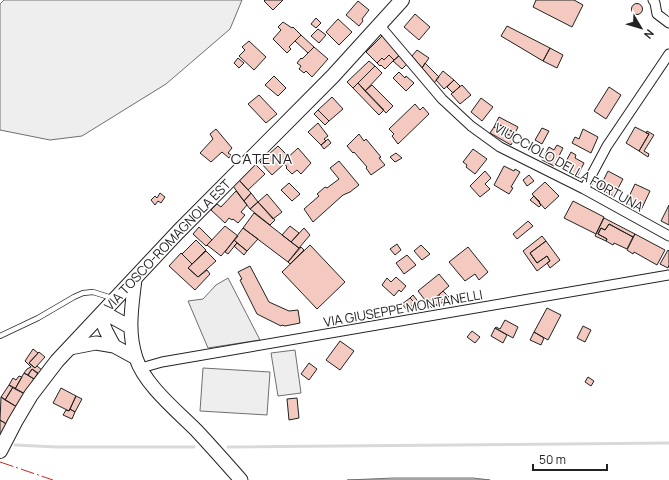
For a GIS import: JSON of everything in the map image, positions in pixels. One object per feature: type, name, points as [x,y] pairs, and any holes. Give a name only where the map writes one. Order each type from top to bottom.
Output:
[{"type":"main road","name":"VIA TOSCO-ROMAGNOLA EST","points":[[0,451],[15,422],[43,378],[178,232],[333,76],[402,0]]},
{"type":"main road","points":[[135,279],[130,327],[139,363],[151,385],[241,480]]},
{"type":"main road","points":[[114,346],[106,332],[101,315],[112,317],[130,327]]},
{"type":"main road","points":[[70,348],[96,343],[114,346],[139,363]]},
{"type":"street","points":[[653,0],[657,14],[669,23]]},
{"type":"street","name":"VIUCCIOLO DELLA FORTUNA","points":[[380,26],[442,99],[471,126],[500,147],[584,189],[669,236]]},
{"type":"street","points":[[584,189],[607,146],[669,54]]},
{"type":"street","name":"VIA GIUSEPPE MONTANELLI","points":[[139,363],[162,362],[669,275]]},
{"type":"lane","points":[[0,336],[38,318],[83,293],[93,292],[116,299]]},
{"type":"shaded area","points":[[4,0],[242,0],[230,29],[166,84],[82,136],[50,140],[0,130],[0,4]]},
{"type":"shaded area","points":[[228,278],[260,340],[208,348],[188,301],[203,299],[216,285]]},
{"type":"shaded area","points":[[295,350],[301,393],[278,396],[271,353]]},
{"type":"shaded area","points":[[203,368],[270,372],[267,415],[200,411]]},
{"type":"shaded area","points":[[394,478],[473,478],[490,480],[347,480]]},
{"type":"building","points":[[283,0],[273,10],[264,1]]},
{"type":"building","points":[[536,0],[574,0],[583,5],[572,27],[533,7]]},
{"type":"building","points":[[358,1],[369,10],[359,26],[346,15]]},
{"type":"building","points":[[637,3],[641,5],[643,9],[641,13],[637,15],[633,13],[631,9],[633,5]]},
{"type":"building","points":[[415,14],[430,27],[419,40],[404,27]]},
{"type":"building","points":[[316,18],[321,23],[316,28],[311,24]]},
{"type":"building","points":[[338,19],[352,32],[339,45],[326,32]]},
{"type":"building","points":[[283,22],[292,28],[293,27],[301,35],[289,47],[291,49],[287,53],[273,39],[281,30],[278,27]]},
{"type":"building","points":[[507,26],[550,48],[543,61],[501,36]]},
{"type":"building","points":[[318,29],[326,35],[319,43],[311,36]]},
{"type":"building","points":[[301,35],[314,47],[308,53],[295,41]]},
{"type":"building","points":[[382,36],[400,55],[394,60],[389,55],[384,60],[382,58],[377,63],[366,52]]},
{"type":"building","points":[[249,41],[266,57],[254,70],[239,56],[245,50],[242,47]]},
{"type":"building","points":[[314,47],[328,59],[312,77],[306,71],[304,73],[299,69],[301,66],[297,63]]},
{"type":"building","points":[[550,48],[563,55],[557,68],[543,61]]},
{"type":"building","points":[[417,50],[429,58],[422,68],[412,56]]},
{"type":"building","points":[[389,55],[394,60],[385,69],[377,63],[382,58],[384,60]]},
{"type":"building","points":[[400,55],[408,63],[402,69],[393,61]]},
{"type":"building","points":[[238,58],[244,63],[239,68],[234,63]]},
{"type":"building","points":[[369,61],[375,66],[353,88],[347,82]]},
{"type":"building","points":[[425,63],[439,77],[434,83],[422,68]]},
{"type":"building","points":[[375,66],[382,73],[365,91],[358,83]]},
{"type":"building","points":[[443,71],[454,80],[444,89],[436,80]]},
{"type":"building","points":[[399,72],[405,78],[406,76],[414,83],[406,91],[393,78]]},
{"type":"building","points":[[274,76],[286,88],[278,96],[265,85]]},
{"type":"building","points":[[454,80],[460,86],[453,93],[447,87]]},
{"type":"building","points":[[358,83],[384,110],[379,115],[353,88]]},
{"type":"building","points":[[372,85],[393,106],[386,113],[365,91]]},
{"type":"building","points":[[462,85],[471,95],[460,104],[451,94]]},
{"type":"building","points":[[609,87],[621,95],[606,119],[594,111]]},
{"type":"building","points":[[259,95],[277,114],[266,123],[248,104]]},
{"type":"building","points":[[332,97],[343,109],[329,121],[318,110]]},
{"type":"building","points":[[481,98],[493,107],[482,121],[471,112]]},
{"type":"building","points":[[415,104],[420,110],[423,107],[429,114],[398,144],[392,136],[394,134],[389,129]]},
{"type":"building","points":[[318,110],[329,121],[325,125],[314,114]]},
{"type":"building","points":[[499,117],[518,127],[515,133],[496,123]]},
{"type":"building","points":[[318,123],[328,136],[324,139],[326,141],[321,145],[308,132]]},
{"type":"building","points":[[496,123],[517,134],[515,138],[494,127]]},
{"type":"building","points":[[494,127],[515,138],[511,145],[490,133]]},
{"type":"building","points":[[635,127],[649,134],[639,151],[626,143]]},
{"type":"building","points":[[542,128],[549,131],[542,144],[535,140]]},
{"type":"building","points":[[216,129],[232,148],[228,153],[231,155],[229,158],[222,152],[211,162],[200,153],[213,139],[210,134]]},
{"type":"building","points":[[583,129],[598,137],[591,153],[572,143],[575,137],[579,139]]},
{"type":"building","points":[[647,131],[654,135],[644,151],[649,154],[648,157],[639,151],[649,134],[646,133]]},
{"type":"building","points":[[359,134],[364,141],[366,139],[381,157],[379,158],[385,165],[371,175],[366,168],[367,167],[347,146]]},
{"type":"building","points":[[328,139],[331,143],[324,149],[321,145]]},
{"type":"building","points":[[557,145],[563,148],[554,166],[542,160],[549,147],[554,150]]},
{"type":"building","points":[[278,146],[289,157],[272,175],[260,162]]},
{"type":"building","points":[[298,148],[311,163],[301,174],[297,170],[292,174],[283,162]]},
{"type":"building","points":[[473,149],[487,159],[475,174],[466,167],[467,165],[463,162]]},
{"type":"building","points":[[571,152],[576,155],[575,158],[584,163],[577,177],[562,169]]},
{"type":"building","points":[[396,153],[402,158],[395,162],[390,157]]},
{"type":"building","points":[[339,161],[359,185],[343,195],[313,222],[304,209],[319,196],[317,194],[325,187],[327,188],[339,179],[330,168]]},
{"type":"building","points":[[255,164],[265,174],[248,190],[239,180]]},
{"type":"building","points":[[504,166],[520,172],[511,187],[513,188],[509,194],[494,185]]},
{"type":"building","points":[[485,171],[491,178],[485,184],[490,189],[480,197],[470,186]]},
{"type":"building","points":[[608,171],[623,179],[614,196],[599,189]]},
{"type":"building","points":[[529,175],[534,181],[527,186],[523,180]]},
{"type":"building","points":[[239,180],[251,193],[244,201],[233,186]]},
{"type":"building","points":[[545,182],[559,196],[545,209],[532,194]]},
{"type":"building","points":[[289,183],[300,194],[292,201],[281,190]]},
{"type":"building","points":[[635,184],[650,191],[641,210],[626,203]]},
{"type":"building","points":[[236,191],[247,205],[241,212],[245,215],[238,223],[229,218],[225,223],[211,210],[217,204],[221,207]]},
{"type":"building","points":[[160,193],[165,197],[161,203],[158,201],[155,205],[151,200],[155,196],[157,198]]},
{"type":"building","points":[[251,193],[258,202],[250,209],[244,201]]},
{"type":"building","points":[[267,194],[282,212],[273,219],[258,202]]},
{"type":"building","points":[[534,196],[540,202],[539,203],[541,205],[539,207],[530,200]]},
{"type":"building","points":[[573,201],[604,217],[596,234],[564,218]]},
{"type":"building","points":[[258,202],[275,220],[270,225],[250,209]]},
{"type":"building","points":[[669,205],[669,225],[661,221]]},
{"type":"building","points":[[254,213],[299,248],[288,262],[243,228]]},
{"type":"building","points":[[604,218],[635,234],[633,237],[609,224],[605,230],[601,228],[598,234],[607,239],[606,241],[595,236]]},
{"type":"building","points":[[528,221],[533,226],[517,239],[513,234]]},
{"type":"building","points":[[609,224],[633,237],[627,249],[614,243],[613,245],[606,241],[607,239],[598,234],[601,228],[605,230]]},
{"type":"building","points":[[225,226],[238,236],[221,256],[207,245]]},
{"type":"building","points":[[290,226],[299,233],[291,242],[282,235]]},
{"type":"building","points":[[199,227],[212,240],[206,246],[193,234]]},
{"type":"building","points":[[243,228],[258,239],[247,251],[234,240]]},
{"type":"building","points":[[304,228],[310,235],[299,248],[291,242]]},
{"type":"building","points":[[635,234],[665,250],[657,265],[634,252],[633,254],[627,250]]},
{"type":"building","points":[[542,236],[546,241],[530,253],[537,263],[547,256],[550,261],[537,271],[523,251]]},
{"type":"building","points":[[196,240],[206,250],[192,264],[182,254]]},
{"type":"building","points":[[234,240],[237,243],[228,254],[225,252]]},
{"type":"building","points":[[546,241],[560,260],[550,268],[547,263],[550,261],[547,256],[537,263],[530,253]]},
{"type":"building","points":[[237,243],[247,251],[244,255],[234,246]]},
{"type":"building","points":[[397,244],[401,250],[395,255],[390,249]]},
{"type":"building","points":[[310,245],[345,282],[317,309],[282,272]]},
{"type":"building","points":[[421,245],[430,254],[422,260],[414,251]]},
{"type":"building","points":[[301,247],[304,250],[290,264],[288,262]]},
{"type":"building","points":[[468,247],[488,272],[479,280],[475,274],[465,281],[449,262]]},
{"type":"building","points":[[668,250],[669,265],[668,268],[660,264]]},
{"type":"building","points":[[206,251],[216,261],[198,277],[188,268]]},
{"type":"building","points":[[181,253],[192,264],[188,268],[198,277],[207,270],[210,274],[195,290],[169,266]]},
{"type":"building","points":[[407,255],[416,265],[404,274],[396,263]]},
{"type":"building","points":[[250,266],[269,302],[289,311],[298,310],[300,323],[281,326],[257,314],[240,280],[242,279],[238,272]]},
{"type":"building","points":[[439,274],[449,286],[428,304],[418,291]]},
{"type":"building","points":[[396,277],[406,286],[401,292],[399,290],[394,296],[382,285],[387,278],[391,282]]},
{"type":"building","points":[[443,291],[449,297],[444,301],[439,295]]},
{"type":"building","points":[[413,295],[420,304],[413,309],[411,306],[415,303],[410,298]]},
{"type":"building","points":[[439,295],[444,301],[437,306],[436,304],[432,308],[428,304]]},
{"type":"building","points":[[410,298],[415,303],[407,310],[402,304]]},
{"type":"building","points":[[547,308],[561,315],[548,340],[534,332]]},
{"type":"building","points":[[505,320],[518,327],[513,338],[495,328],[500,329]]},
{"type":"building","points":[[583,326],[591,330],[585,342],[577,338]]},
{"type":"building","points":[[495,328],[507,335],[503,343],[491,336]]},
{"type":"building","points":[[472,331],[480,337],[475,343],[467,337]]},
{"type":"building","points":[[534,332],[544,338],[541,345],[530,340]]},
{"type":"building","points":[[340,341],[354,351],[340,370],[326,360]]},
{"type":"building","points":[[33,349],[38,353],[29,363],[35,368],[37,366],[42,370],[38,374],[32,369],[28,375],[24,373],[31,367],[25,361]]},
{"type":"building","points":[[39,352],[45,357],[35,368],[29,363]]},
{"type":"building","points":[[309,363],[317,369],[309,380],[301,374]]},
{"type":"building","points":[[32,369],[38,373],[34,379],[28,375]]},
{"type":"building","points":[[24,373],[34,379],[25,394],[15,389]]},
{"type":"building","points":[[19,376],[22,377],[15,389],[9,385],[13,378],[16,380]]},
{"type":"building","points":[[588,377],[594,381],[591,386],[585,382]]},
{"type":"building","points":[[9,385],[13,387],[5,400],[1,397]]},
{"type":"building","points":[[13,387],[25,394],[17,407],[5,400]]},
{"type":"building","points":[[61,388],[76,396],[69,411],[53,403]]},
{"type":"building","points":[[76,396],[82,399],[75,412],[70,409]]},
{"type":"building","points":[[1,397],[17,407],[8,425],[0,420]]},
{"type":"building","points":[[297,398],[299,418],[289,420],[287,399]]},
{"type":"building","points":[[70,409],[75,412],[72,419],[63,415],[66,410],[69,411]]},
{"type":"building","points":[[0,420],[8,425],[0,439]]},
{"type":"waterway","points":[[228,447],[669,443]]},
{"type":"waterway","points":[[15,445],[57,447],[194,447]]},
{"type":"power","points":[[0,462],[53,480]]},
{"type":"district","name":"CATENA","points":[[262,158]]}]
